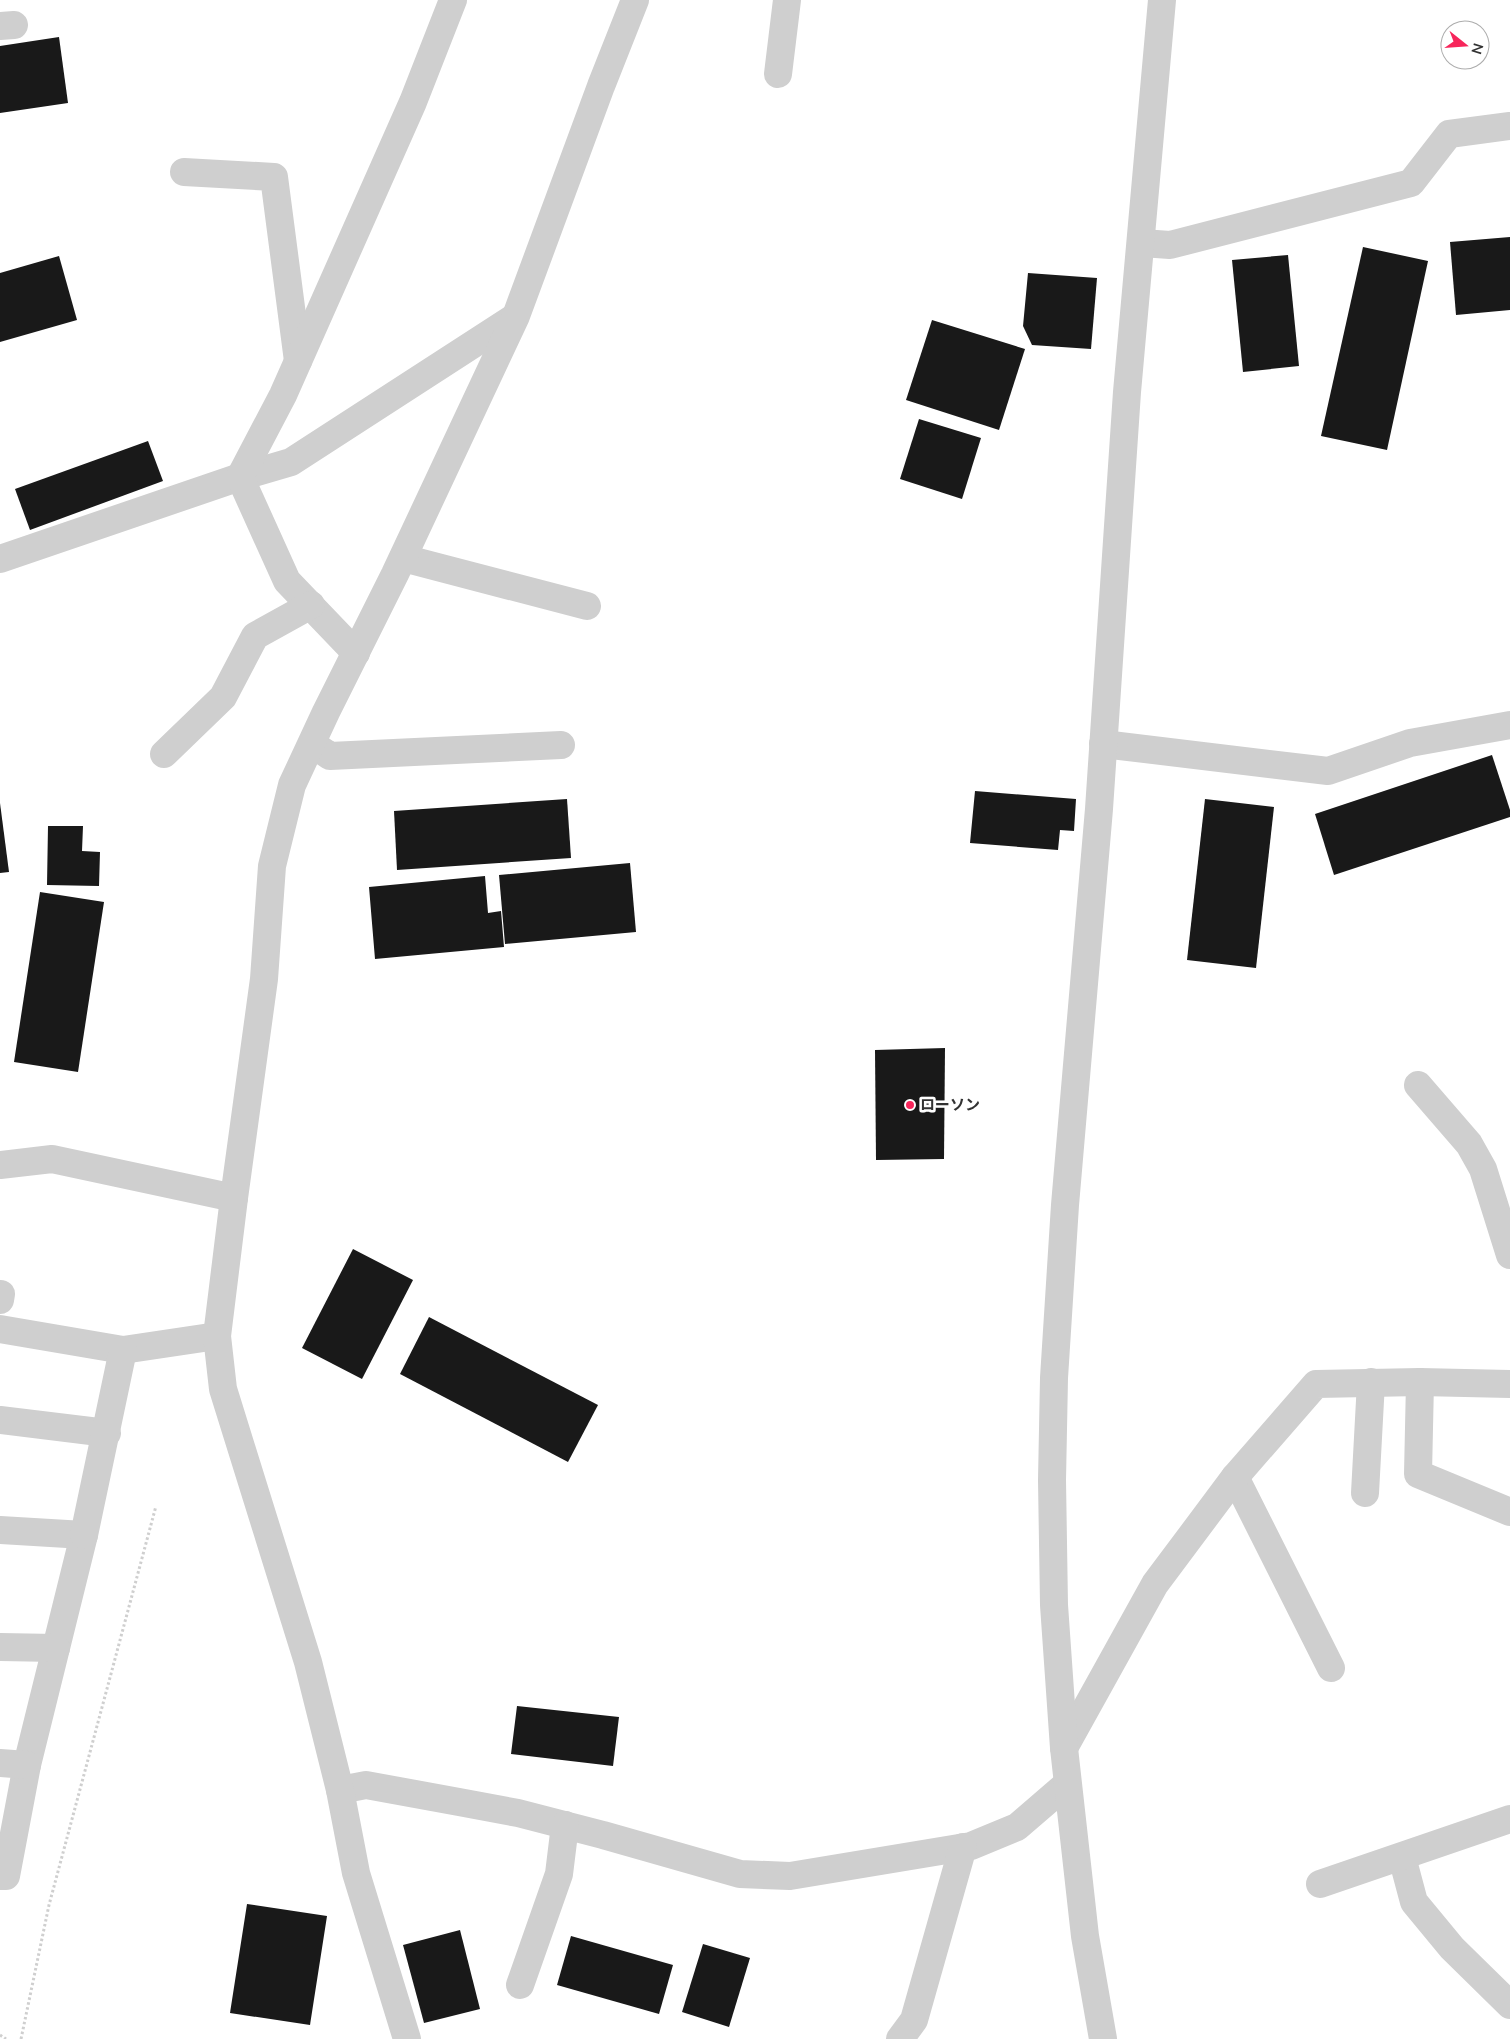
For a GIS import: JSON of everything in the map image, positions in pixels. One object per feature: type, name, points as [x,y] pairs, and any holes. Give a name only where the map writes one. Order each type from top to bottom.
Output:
[{"type":"street","points":[[240,477],[298,360],[413,102],[453,0]]},
{"type":"street","points":[[407,2039],[356,1873],[340,1790],[308,1662],[223,1389],[217,1336],[264,979],[272,866],[292,785],[403,558],[516,316],[601,86],[635,0]]},
{"type":"street","points":[[778,74],[787,0]]},
{"type":"street","points":[[1103,2039],[1085,1936],[1064,1748],[1054,1605],[1052,1480],[1054,1378],[1065,1205],[1103,744],[1127,392],[1142,244],[1162,0]]},
{"type":"street","points":[[1142,244],[1170,245],[1411,183],[1450,134],[1510,126]]},
{"type":"street","points":[[184,172],[274,177],[298,360]]},
{"type":"street","points":[[0,559],[240,477],[292,462],[516,316]]},
{"type":"street","points":[[240,477],[287,581],[356,653]]},
{"type":"street","points":[[403,558],[587,606]]},
{"type":"street","points":[[164,754],[223,697],[255,636],[311,605]]},
{"type":"street","points":[[1103,744],[1328,771],[1410,743],[1510,725]]},
{"type":"street","points":[[312,744],[330,756],[561,745]]},
{"type":"street","points":[[1418,1085],[1469,1144],[1483,1169],[1510,1255]]},
{"type":"street","points":[[0,1165],[52,1159],[234,1198]]},
{"type":"street","points":[[0,1300],[1,1294]]},
{"type":"street","points":[[0,1329],[123,1350],[217,1336]]},
{"type":"street","points":[[0,1876],[6,1876],[27,1765],[84,1534],[123,1350]]},
{"type":"street","points":[[1064,1748],[1155,1584],[1235,1477],[1316,1384],[1371,1382],[1510,1384]]},
{"type":"street","points":[[1365,1493],[1371,1382]]},
{"type":"street","points":[[1420,1382],[1418,1474],[1510,1512]]},
{"type":"street","points":[[0,1420],[106,1432]]},
{"type":"street","points":[[1235,1477],[1331,1668]]},
{"type":"street","points":[[0,1530],[84,1534]]},
{"type":"street","points":[[0,1646],[56,1648]]},
{"type":"street","points":[[0,1763],[27,1765]]},
{"type":"street","points":[[340,1790],[366,1785],[518,1814],[740,1874],[790,1876],[971,1846],[1017,1827],[1067,1784]]},
{"type":"street","points":[[1320,1884],[1510,1818]]},
{"type":"street","points":[[520,1985],[559,1874],[565,1826]]},
{"type":"street","points":[[900,2039],[914,2020],[963,1847]]},
{"type":"street","points":[[1402,1857],[1414,1902],[1452,1948],[1510,2005]]},
{"type":"path","points":[[21,2039],[49,1905],[156,1506]]},
{"type":"path","points":[[0,2035],[6,2039]]},
{"type":"building","points":[[59,37],[68,103],[0,113],[0,46]]},
{"type":"building","points":[[1510,237],[1510,310],[1456,315],[1450,242]]},
{"type":"building","points":[[1363,247],[1428,261],[1387,450],[1321,436]]},
{"type":"building","points":[[1288,255],[1299,366],[1243,372],[1232,260]]},
{"type":"building","points":[[59,256],[77,320],[0,342],[0,273]]},
{"type":"building","points":[[1028,273],[1097,278],[1091,349],[1032,345],[1023,326]]},
{"type":"building","points":[[932,320],[1025,349],[999,430],[906,400]]},
{"type":"building","points":[[919,419],[981,438],[962,499],[900,479]]},
{"type":"building","points":[[148,441],[163,481],[30,530],[15,489]]},
{"type":"building","points":[[1492,755],[1510,810],[1510,817],[1334,875],[1315,814]]},
{"type":"building","points":[[975,791],[1076,799],[1074,831],[1060,830],[1058,850],[970,843]]},
{"type":"building","points":[[567,799],[571,858],[397,870],[394,811]]},
{"type":"building","points":[[1205,799],[1274,807],[1256,968],[1187,960]]},
{"type":"building","points":[[0,803],[9,872],[0,873]]},
{"type":"building","points":[[48,826],[83,826],[82,851],[100,852],[99,886],[47,885]]},
{"type":"building","points":[[630,863],[636,932],[505,944],[499,875]]},
{"type":"building","points":[[485,876],[488,913],[501,911],[504,947],[375,959],[369,887]]},
{"type":"building","points":[[40,892],[104,902],[78,1072],[14,1062]]},
{"type":"building","name":"ローソン","points":[[945,1048],[944,1159],[876,1160],[875,1050]]},
{"type":"building","points":[[353,1249],[413,1280],[362,1379],[302,1348]]},
{"type":"building","points":[[429,1317],[598,1405],[568,1462],[400,1374]]},
{"type":"building","points":[[517,1706],[619,1717],[613,1766],[511,1754]]},
{"type":"building","points":[[247,1904],[327,1916],[310,2025],[230,2013]]},
{"type":"building","points":[[460,1930],[480,2009],[424,2023],[403,1945]]},
{"type":"building","points":[[571,1936],[673,1965],[659,2014],[557,1985]]},
{"type":"building","points":[[703,1944],[750,1958],[729,2027],[682,2012]]},
{"type":"place","name":"ローソン","points":[[910,1105]]}]
